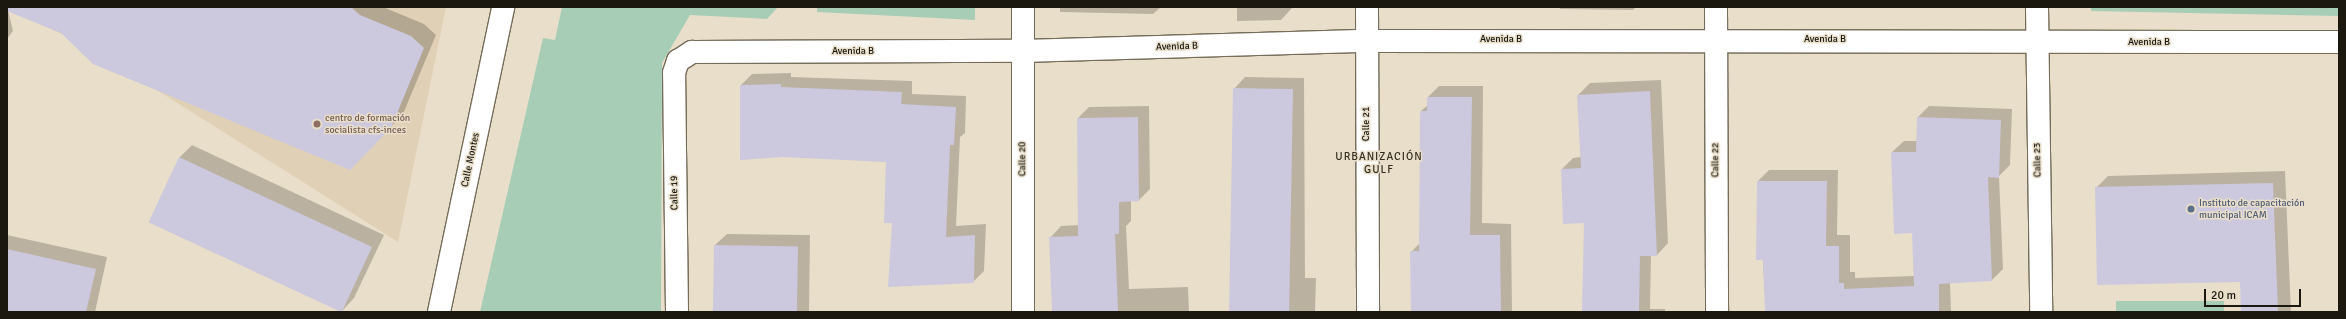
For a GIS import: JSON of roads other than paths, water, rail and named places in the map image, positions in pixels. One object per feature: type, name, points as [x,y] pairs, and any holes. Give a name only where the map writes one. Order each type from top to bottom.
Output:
[{"type":"street","name":"Calle Montes","points":[[439,312],[503,7]]},
{"type":"street","name":"Calle 20","points":[[1023,7],[1023,312]]},
{"type":"street","name":"Calle 21","points":[[1367,7],[1368,312]]},
{"type":"street","name":"Calle 22","points":[[1716,7],[1717,312]]},
{"type":"street","name":"Calle 23","points":[[2037,7],[2036,43],[2041,312]]},
{"type":"street","name":"Avenida B","points":[[674,73],[678,61],[692,52],[1024,51],[1367,41],[1716,40],[2036,43],[2339,42]]},
{"type":"street","name":"Calle 19","points":[[674,73],[676,312]]},
{"type":"place","name":"centro de formación socialista cfs-inces","points":[[317,124]]},
{"type":"place","name":"Instituto de capacitación municipal ICAM","points":[[2191,209]]},
{"type":"district","name":"URBANIZACIÓN GULF","points":[[1379,164]]}]
